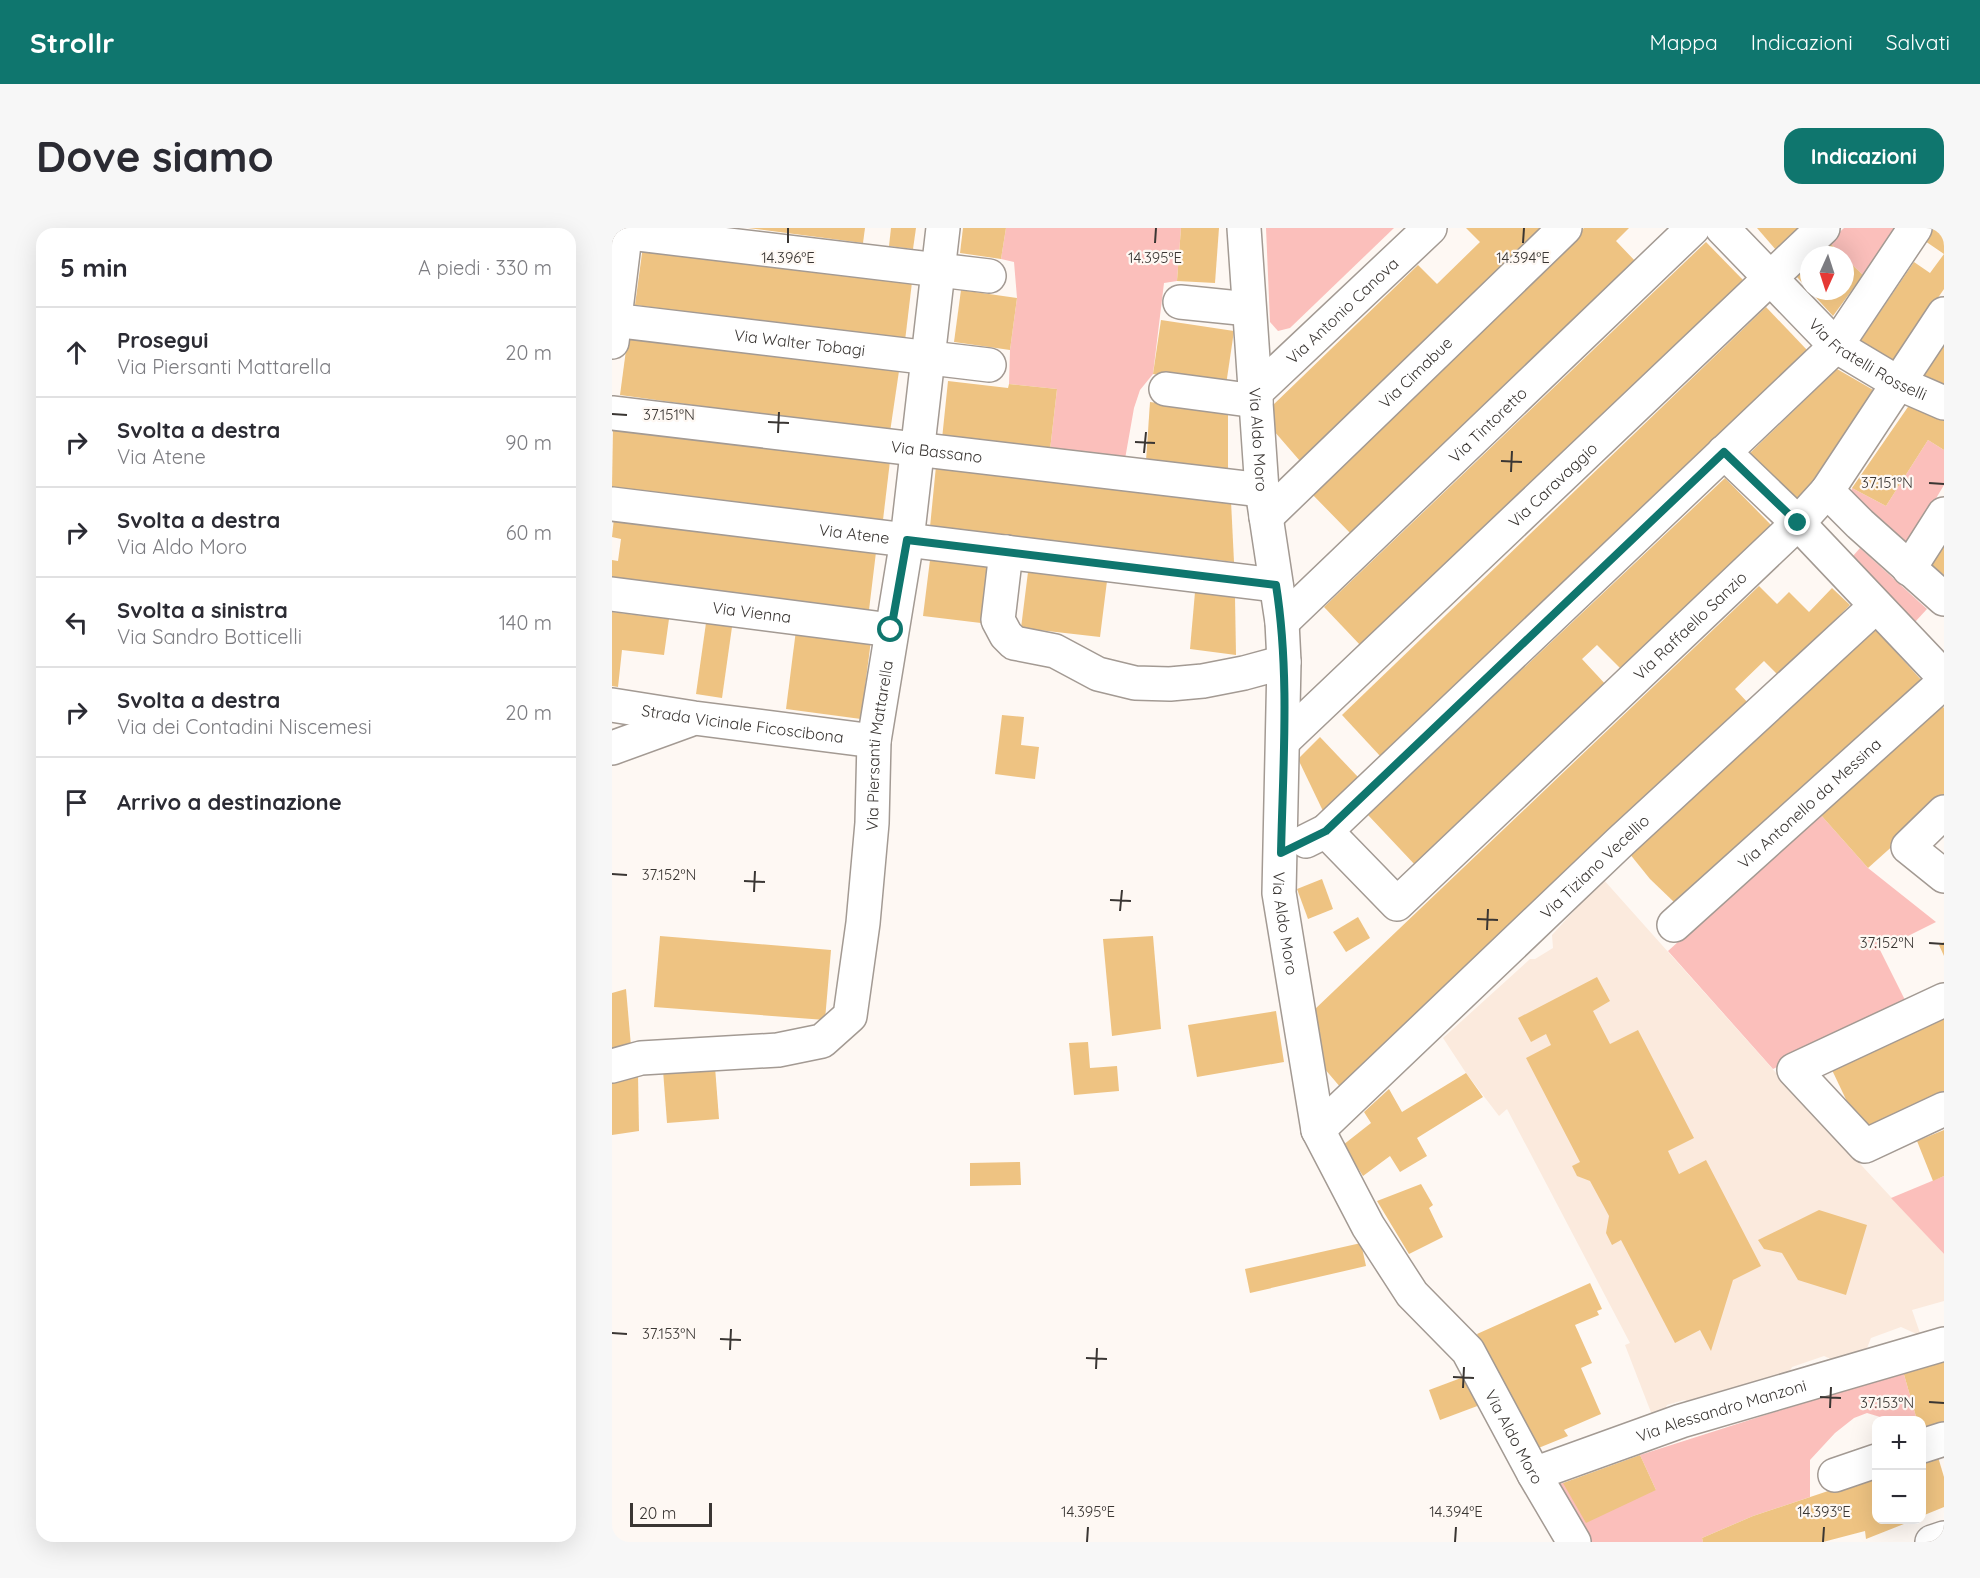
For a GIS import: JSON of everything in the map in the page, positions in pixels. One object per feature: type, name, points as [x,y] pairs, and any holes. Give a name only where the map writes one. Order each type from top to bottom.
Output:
[{"type":"street","name":"Via Piersanti Mattarella","points":[[612,1066],[641,1058],[778,1050],[822,1041],[850,1016],[863,923],[871,834],[874,741],[907,540],[943,228]]},
{"type":"street","name":"Via Aldo Moro","points":[[1244,228],[1264,503],[1282,622],[1284,662],[1279,893],[1318,1130],[1368,1226],[1412,1294],[1468,1352],[1534,1474],[1574,1542]]},
{"type":"street","name":"Via Antonio Canova","points":[[1255,397],[1430,228]]},
{"type":"street","name":"Via Cimabue","points":[[1264,503],[1565,228]]},
{"type":"street","name":"Via Tintoretto","points":[[1282,622],[1693,228]]},
{"type":"street","name":"Via Fratelli Rosselli","points":[[1722,228],[1836,346],[1899,383],[1944,404]]},
{"type":"street","name":"Via Caravaggio","points":[[1283,741],[1823,228]]},
{"type":"street","points":[[1281,853],[1326,831],[1836,346],[1915,228]]},
{"type":"street","points":[[613,328],[622,231],[989,276]]},
{"type":"street","points":[[1180,302],[1250,309]]},
{"type":"street","name":"Via Raffaello Sanzio","points":[[1326,831],[1397,904],[1798,523],[1827,491],[1944,314]]},
{"type":"street","name":"Via Walter Tobagi","points":[[613,328],[989,365]]},
{"type":"street","points":[[1166,389],[1255,397]]},
{"type":"street","name":"Via Bassano","points":[[612,413],[918,449],[1264,503]]},
{"type":"street","points":[[1724,452],[1798,523],[1944,677]]},
{"type":"street","points":[[1827,491],[1944,599]]},
{"type":"street","name":"Via Atene","points":[[612,504],[1276,585]]},
{"type":"street","points":[[1909,569],[1944,514]]},
{"type":"street","points":[[1006,552],[998,620],[1006,635],[1014,643],[1055,651],[1098,674],[1135,683],[1170,684],[1203,681],[1284,662]]},
{"type":"street","name":"Via Vienna","points":[[612,594],[891,630]]},
{"type":"street","name":"Via Tiziano Vecellio","points":[[1318,1130],[1620,843],[1876,606]]},
{"type":"street","name":"Via Antonello da Messina","points":[[1674,925],[1944,682]]},
{"type":"street","name":"Strada Vicinale Ficoscibona","points":[[612,705],[693,718],[874,741]]},
{"type":"street","points":[[612,748],[693,718]]},
{"type":"street","points":[[1944,812],[1908,847],[1944,876]]},
{"type":"street","points":[[1944,1000],[1794,1070],[1866,1146],[1944,1109]]},
{"type":"street","name":"Via Alessandro Manzoni","points":[[1534,1474],[1681,1421],[1944,1344]]},
{"type":"street","points":[[1926,1445],[1944,1439]]},
{"type":"street","points":[[1835,1475],[1872,1462]]},
{"type":"street","points":[[1932,1542],[1944,1538]]},
{"type":"shaded area","points":[[1006,228],[1181,228],[1177,281],[1164,283],[1153,374],[1140,390],[1134,408],[1125,459],[1050,450],[1057,389],[1009,384],[1010,350],[1017,298],[1014,262],[1001,259]]},
{"type":"shaded area","points":[[1266,228],[1394,228],[1290,328],[1278,331],[1270,322]]},
{"type":"shaded area","points":[[1844,228],[1895,228],[1863,275],[1854,266],[1854,246],[1833,246],[1829,242]]},
{"type":"shaded area","points":[[1928,440],[1944,450],[1944,485],[1908,545],[1850,495],[1852,488],[1886,506]]},
{"type":"shaded area","points":[[1860,548],[1927,609],[1915,622],[1853,556]]},
{"type":"shaded area","points":[[1820,814],[1868,868],[1936,922],[1880,950],[1906,1002],[1773,1069],[1668,951]]},
{"type":"shaded area","points":[[1603,879],[1795,1094],[1944,1254],[1944,1301],[1912,1310],[1921,1336],[1901,1327],[1871,1338],[1867,1348],[1833,1360],[1824,1356],[1792,1367],[1789,1373],[1692,1403],[1684,1400],[1667,1405],[1664,1412],[1652,1415],[1625,1345],[1630,1343],[1507,1109],[1499,1116],[1443,1038],[1530,959],[1535,959],[1553,948],[1552,935]]},
{"type":"shaded area","points":[[1944,1176],[1944,1254],[1891,1198]]},
{"type":"shaded area","points":[[1903,1371],[1916,1416],[1877,1416],[1867,1413],[1854,1418],[1835,1433],[1810,1460],[1810,1497],[1753,1516],[1702,1538],[1703,1542],[1586,1542],[1553,1486],[1563,1483],[1656,1490],[1640,1455]]},
{"type":"building","points":[[748,228],[865,228],[863,243]]},
{"type":"building","points":[[891,228],[916,228],[913,249],[889,246]]},
{"type":"building","points":[[963,228],[1006,228],[1001,259],[960,253]]},
{"type":"building","points":[[1181,228],[1219,228],[1215,283],[1177,281]]},
{"type":"building","points":[[1466,228],[1542,228],[1300,461],[1274,431],[1272,406],[1418,265],[1437,284],[1480,242]]},
{"type":"building","points":[[1584,228],[1629,228],[1616,241],[1637,263],[1353,536],[1310,492]]},
{"type":"building","points":[[1757,228],[1801,228],[1776,250]]},
{"type":"building","points":[[1934,228],[1944,228],[1944,254],[1925,241]]},
{"type":"building","points":[[1706,242],[1745,282],[1362,647],[1324,607]]},
{"type":"building","points":[[643,246],[912,282],[905,341],[635,305]]},
{"type":"building","points":[[1944,254],[1944,289],[1892,365],[1859,343],[1914,262],[1930,273]]},
{"type":"building","points":[[1854,266],[1863,275],[1854,287]]},
{"type":"building","points":[[961,290],[1017,298],[1010,350],[954,342]]},
{"type":"building","points":[[1818,300],[1845,300],[1833,316]]},
{"type":"building","points":[[1766,307],[1807,350],[1381,757],[1342,715]]},
{"type":"building","points":[[1161,320],[1234,331],[1226,385],[1153,374]]},
{"type":"building","points":[[628,335],[899,371],[890,432],[620,395]]},
{"type":"building","points":[[1944,345],[1944,390],[1921,380]]},
{"type":"building","points":[[1837,369],[1875,391],[1797,503],[1749,454]]},
{"type":"building","points":[[948,381],[1008,388],[1009,384],[1057,389],[1050,450],[942,439]]},
{"type":"building","points":[[1150,402],[1228,412],[1228,469],[1146,461]]},
{"type":"building","points":[[1910,404],[1944,421],[1944,450],[1928,440],[1886,506],[1852,488]]},
{"type":"building","points":[[613,428],[890,461],[883,520],[612,487]]},
{"type":"building","points":[[936,466],[1231,501],[1234,562],[930,527]]},
{"type":"building","points":[[1725,478],[1773,527],[1622,670],[1597,645],[1582,659],[1608,687],[1417,867],[1368,815]]},
{"type":"building","points":[[614,518],[876,552],[869,610],[612,577],[612,560],[618,561],[621,539],[612,537]]},
{"type":"building","points":[[1944,546],[1944,575],[1932,565]]},
{"type":"building","points":[[930,560],[987,567],[981,623],[923,616]]},
{"type":"building","points":[[1028,572],[1107,581],[1100,637],[1021,628]]},
{"type":"building","points":[[1759,586],[1777,604],[1789,592],[1809,612],[1832,588],[1850,605],[1779,676],[1764,661],[1735,689],[1749,704],[1341,1088],[1324,1068],[1314,1010]]},
{"type":"building","points":[[1195,592],[1235,597],[1236,655],[1190,649]]},
{"type":"building","points":[[612,612],[669,619],[664,655],[622,650],[618,687],[612,686]]},
{"type":"building","points":[[706,623],[732,627],[722,698],[696,694]]},
{"type":"building","points":[[796,630],[871,640],[861,719],[786,709]]},
{"type":"building","points":[[1876,630],[1924,683],[1675,903],[1650,879],[1629,853]]},
{"type":"building","points":[[1942,705],[1944,708],[1944,800],[1868,868],[1820,814]]},
{"type":"building","points":[[1002,715],[1024,717],[1021,745],[1039,747],[1035,779],[995,774]]},
{"type":"building","points":[[1320,737],[1358,777],[1323,811],[1298,759]]},
{"type":"building","points":[[1322,879],[1333,909],[1308,919],[1297,889]]},
{"type":"building","points":[[1358,917],[1370,938],[1346,952],[1333,932]]},
{"type":"building","points":[[660,936],[831,950],[825,1020],[654,1007]]},
{"type":"building","points":[[1153,936],[1161,1029],[1112,1036],[1103,939]]},
{"type":"building","points":[[1944,942],[1944,956],[1939,945]]},
{"type":"building","points":[[1597,977],[1610,1001],[1593,1011],[1610,1044],[1638,1030],[1694,1138],[1668,1151],[1679,1174],[1706,1160],[1761,1266],[1733,1280],[1711,1351],[1700,1330],[1675,1343],[1621,1240],[1612,1245],[1606,1233],[1609,1216],[1590,1181],[1577,1176],[1572,1166],[1580,1162],[1526,1058],[1551,1045],[1546,1034],[1531,1042],[1518,1018]]},
{"type":"building","points":[[626,989],[631,1046],[612,1051],[612,993]]},
{"type":"building","points":[[1276,1011],[1284,1062],[1197,1077],[1188,1025]]},
{"type":"building","points":[[1944,1016],[1944,1091],[1861,1131],[1832,1070]]},
{"type":"building","points":[[1088,1042],[1090,1068],[1117,1066],[1119,1091],[1074,1095],[1069,1043]]},
{"type":"building","points":[[715,1067],[719,1119],[667,1123],[663,1070]]},
{"type":"building","points":[[1466,1073],[1483,1097],[1417,1138],[1427,1156],[1400,1172],[1390,1156],[1363,1176],[1343,1145],[1371,1123],[1364,1112],[1389,1089],[1402,1112]]},
{"type":"building","points":[[638,1074],[639,1131],[612,1135],[612,1082]]},
{"type":"building","points":[[1944,1130],[1944,1176],[1933,1181],[1917,1141]]},
{"type":"building","points":[[1020,1162],[1021,1185],[970,1186],[970,1163]]},
{"type":"building","points":[[1421,1184],[1433,1205],[1429,1208],[1443,1237],[1409,1254],[1377,1201]]},
{"type":"building","points":[[1819,1210],[1867,1225],[1846,1295],[1798,1280],[1782,1253],[1764,1249],[1758,1240]]},
{"type":"building","points":[[1361,1243],[1366,1266],[1250,1293],[1245,1269]]},
{"type":"building","points":[[1590,1283],[1602,1309],[1597,1311],[1599,1315],[1575,1325],[1592,1363],[1581,1368],[1601,1414],[1564,1430],[1568,1436],[1536,1449],[1509,1406],[1477,1334]]},
{"type":"building","points":[[1944,1359],[1944,1424],[1926,1430],[1926,1416],[1916,1416],[1903,1371]]},
{"type":"building","points":[[1469,1375],[1480,1405],[1440,1420],[1429,1390]]},
{"type":"building","points":[[1640,1455],[1656,1490],[1586,1523],[1563,1483]]},
{"type":"building","points":[[1938,1457],[1944,1477],[1944,1507],[1926,1514],[1926,1470],[1926,1461]]},
{"type":"building","points":[[1872,1476],[1872,1524],[1904,1524],[1866,1539],[1865,1531],[1823,1542],[1703,1542],[1702,1538],[1753,1516]]},
{"type":"route","points":[[891,630],[907,540],[1276,585],[1282,622],[1284,662],[1281,853],[1326,831],[1724,452],[1798,523]]}]
